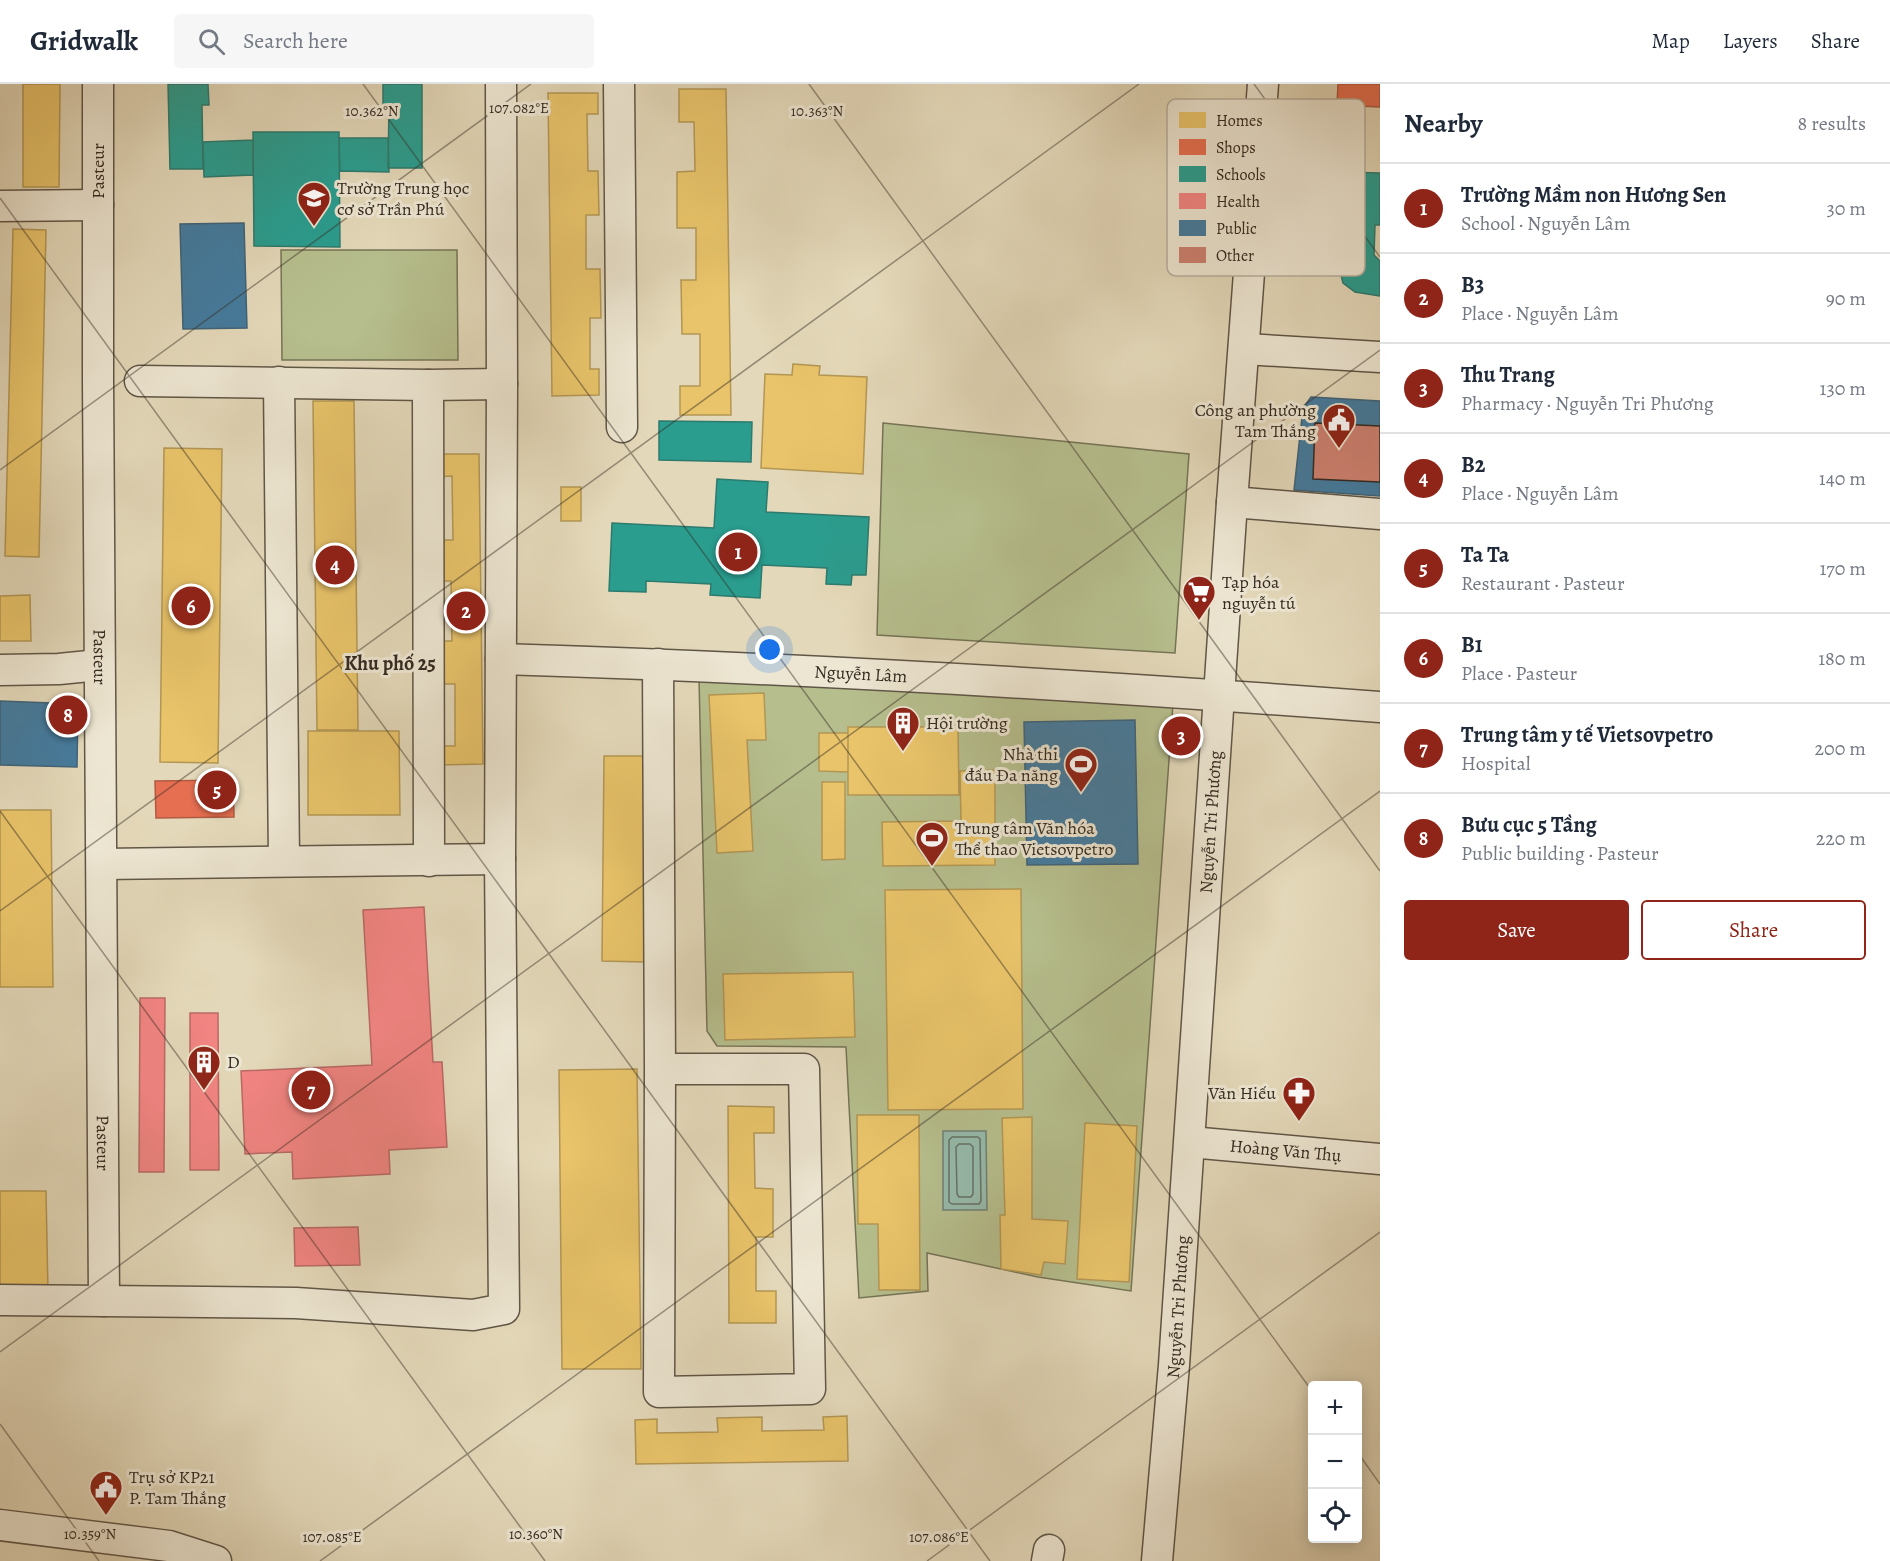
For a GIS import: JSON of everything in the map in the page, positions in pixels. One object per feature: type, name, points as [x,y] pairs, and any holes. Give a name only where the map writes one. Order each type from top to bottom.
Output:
[{"type":"street","name":"Pasteur","points":[[98,84],[99,665],[103,864],[104,1301]]},
{"type":"street","points":[[0,1300],[296,1303],[473,1315],[504,1309],[500,859],[501,84]]},
{"type":"street","points":[[619,84],[622,427]]},
{"type":"street","name":"Nguyễn Tri Phương","points":[[1262,99],[1263,84]]},
{"type":"street","points":[[0,206],[98,205]]},
{"type":"street","name":"Nguyễn Tri Phương","points":[[1157,1561],[1174,1365],[1232,502],[1250,276]]},
{"type":"street","points":[[1245,349],[1380,357]]},
{"type":"street","points":[[140,381],[502,384]]},
{"type":"street","points":[[279,382],[284,861]]},
{"type":"street","points":[[428,385],[429,861]]},
{"type":"street","points":[[1232,502],[1380,514]]},
{"type":"street","name":"Nguyễn Lâm","points":[[501,659],[902,675],[1380,707]]},
{"type":"street","points":[[658,664],[659,1392],[810,1389],[804,1069],[660,1069]]},
{"type":"street","points":[[0,670],[59,669],[99,665]]},
{"type":"street","points":[[103,864],[500,859]]},
{"type":"street","name":"Hoàng Văn Thụ","points":[[1190,1142],[1380,1159]]},
{"type":"street","points":[[0,1525],[168,1546],[216,1561]]},
{"type":"green space","points":[[281,250],[457,250],[458,360],[282,360]]},
{"type":"green space","points":[[883,423],[1189,454],[1175,653],[877,635]]},
{"type":"green space","name":"Trung tâm Văn hóa Thể thao Vietsovpetro","points":[[699,678],[1173,704],[1131,1291],[1038,1277],[927,1253],[928,1291],[859,1298],[846,1047],[717,1046],[707,1031]]},
{"type":"water","points":[[943,1131],[986,1131],[987,1210],[943,1210]]},
{"type":"building: Homes","points":[[23,84],[60,84],[59,187],[23,187]]},
{"type":"building: Homes","points":[[679,89],[726,89],[731,415],[680,415],[680,386],[700,386],[700,334],[682,334],[681,280],[696,280],[696,228],[677,228],[677,172],[695,171],[694,122],[679,122]]},
{"type":"building: Homes","points":[[548,93],[598,93],[598,114],[587,114],[588,171],[598,171],[599,215],[586,215],[586,269],[600,269],[601,318],[590,318],[590,369],[599,369],[599,395],[552,396]]},
{"type":"building: Homes","points":[[13,229],[46,230],[39,557],[5,556]]},
{"type":"building: Homes","points":[[793,364],[820,366],[819,375],[867,377],[863,474],[761,468],[765,374],[792,375]]},
{"type":"building: Homes","points":[[313,401],[354,401],[358,730],[317,730]]},
{"type":"building: Homes","points":[[164,448],[222,449],[218,763],[160,762]]},
{"type":"building: Homes","points":[[436,454],[479,454],[483,764],[439,765],[439,746],[455,746],[455,684],[437,684],[436,641],[452,641],[451,581],[437,581],[437,540],[453,540],[452,476],[436,477]]},
{"type":"building: Homes","points":[[561,487],[581,487],[581,521],[561,521]]},
{"type":"building: Homes","points":[[30,595],[31,641],[0,641],[0,596]]},
{"type":"building: Homes","points":[[764,693],[766,740],[747,740],[753,851],[717,853],[709,695]]},
{"type":"building: Homes","name":"Hội trường","points":[[848,727],[958,727],[959,795],[848,795]]},
{"type":"building: Homes","points":[[308,731],[399,731],[400,815],[308,815]]},
{"type":"building: Homes","points":[[819,733],[848,733],[848,772],[819,771]]},
{"type":"building: Homes","points":[[604,756],[647,756],[645,962],[602,961]]},
{"type":"building: Homes","points":[[995,770],[995,865],[883,866],[882,822],[961,821],[960,771]]},
{"type":"building: Homes","points":[[822,782],[845,782],[845,859],[822,860]]},
{"type":"building: Homes","points":[[0,810],[51,810],[53,987],[0,987]]},
{"type":"building: Homes","points":[[1021,889],[1023,1109],[888,1110],[885,890]]},
{"type":"building: Homes","points":[[853,972],[855,1037],[725,1040],[723,974]]},
{"type":"building: Homes","points":[[637,1069],[641,1369],[562,1369],[559,1070]]},
{"type":"building: Homes","points":[[728,1106],[774,1107],[774,1133],[754,1133],[755,1188],[773,1189],[773,1237],[756,1237],[756,1291],[776,1291],[776,1323],[729,1323]]},
{"type":"building: Homes","points":[[857,1115],[919,1115],[920,1290],[879,1290],[878,1224],[858,1224]]},
{"type":"building: Homes","points":[[1032,1117],[1032,1219],[1068,1221],[1065,1264],[1044,1262],[1041,1275],[1001,1269],[1000,1215],[1005,1215],[1002,1118]]},
{"type":"building: Homes","points":[[1085,1123],[1137,1126],[1129,1282],[1077,1279]]},
{"type":"building: Homes","points":[[0,1191],[46,1191],[48,1292],[0,1293]]},
{"type":"building: Homes","points":[[847,1416],[848,1461],[636,1464],[635,1420],[657,1419],[657,1433],[718,1432],[717,1418],[762,1417],[762,1431],[824,1430],[823,1417]]},
{"type":"building: Shops","points":[[1338,84],[1380,84],[1380,107],[1365,106],[1365,99],[1337,99]]},
{"type":"building: Shops","points":[[233,780],[234,817],[156,818],[155,781]]},
{"type":"building: Schools","points":[[168,84],[208,84],[209,105],[202,105],[203,169],[170,169]]},
{"type":"building: Schools","points":[[383,84],[422,84],[422,168],[388,168],[389,106],[383,105]]},
{"type":"building: Schools","points":[[253,132],[339,132],[340,247],[254,246]]},
{"type":"building: Schools","points":[[339,138],[388,138],[389,172],[340,171]]},
{"type":"building: Schools","points":[[253,140],[253,175],[204,177],[203,142]]},
{"type":"building: Schools","points":[[1365,173],[1380,173],[1380,225],[1375,225],[1374,255],[1380,261],[1380,296],[1355,292],[1343,283],[1341,276],[1365,276]]},
{"type":"building: Schools","points":[[659,421],[752,422],[751,462],[659,460]]},
{"type":"building: Schools","points":[[717,479],[768,482],[766,512],[869,517],[866,575],[852,575],[851,585],[826,584],[827,568],[762,565],[760,598],[710,595],[711,584],[646,581],[646,592],[609,591],[612,523],[714,528]]},
{"type":"building: Health","points":[[424,907],[433,1062],[442,1062],[447,1147],[389,1150],[390,1174],[293,1179],[292,1152],[245,1154],[241,1071],[372,1065],[363,910]]},
{"type":"building: Health","points":[[140,998],[165,998],[164,1172],[139,1172]]},
{"type":"building: Health","name":"D","points":[[190,1013],[218,1013],[219,1170],[190,1170]]},
{"type":"building: Health","points":[[358,1227],[360,1265],[295,1266],[294,1228]]},
{"type":"building: Public","points":[[244,223],[247,328],[183,329],[180,224]]},
{"type":"building: Public","name":"Công an phường Tam Thắng","points":[[1311,397],[1380,401],[1380,496],[1294,490],[1303,408]]},
{"type":"building: Public","points":[[0,701],[78,704],[77,767],[0,765]]},
{"type":"building: Public","name":"Nhà thi đấu Đa năng","points":[[1135,720],[1138,864],[1027,865],[1024,722]]},
{"type":"building: Other","points":[[1315,423],[1380,426],[1380,482],[1313,479]]},
{"type":"place","name":"Trường Trung học cơ sở Trần Phú","points":[[314,227]]},
{"type":"place","name":"Công an phường Tam Thắng","points":[[1339,449]]},
{"type":"place","name":"Trường Mầm non Hương Sen","points":[[738,552]]},
{"type":"place","name":"B2","points":[[335,565]]},
{"type":"place","name":"B1","points":[[191,606]]},
{"type":"place","name":"B3","points":[[466,611]]},
{"type":"place","name":"Tạp hóa nguyễn tú","points":[[1199,621]]},
{"type":"place","name":"Bưu cục 5 Tầng","points":[[68,715]]},
{"type":"place","name":"Thu Trang","points":[[1181,736]]},
{"type":"place","name":"Hội trường","points":[[903,752]]},
{"type":"place","name":"Ta Ta","points":[[217,790]]},
{"type":"place","name":"Nhà thi đấu Đa năng","points":[[1081,793]]},
{"type":"place","name":"Trung tâm Văn hóa Thể thao Vietsovpetro","points":[[932,867]]},
{"type":"place","name":"Trung tâm y tế Vietsovpetro","points":[[311,1090]]},
{"type":"place","name":"D","points":[[204,1091]]},
{"type":"place","name":"Văn Hiếu","points":[[1299,1122]]},
{"type":"place","name":"Trụ sở KP21 P. Tam Thắng","points":[[106,1516]]},
{"type":"district","name":"Khu phố 25","points":[[390,663]]}]
